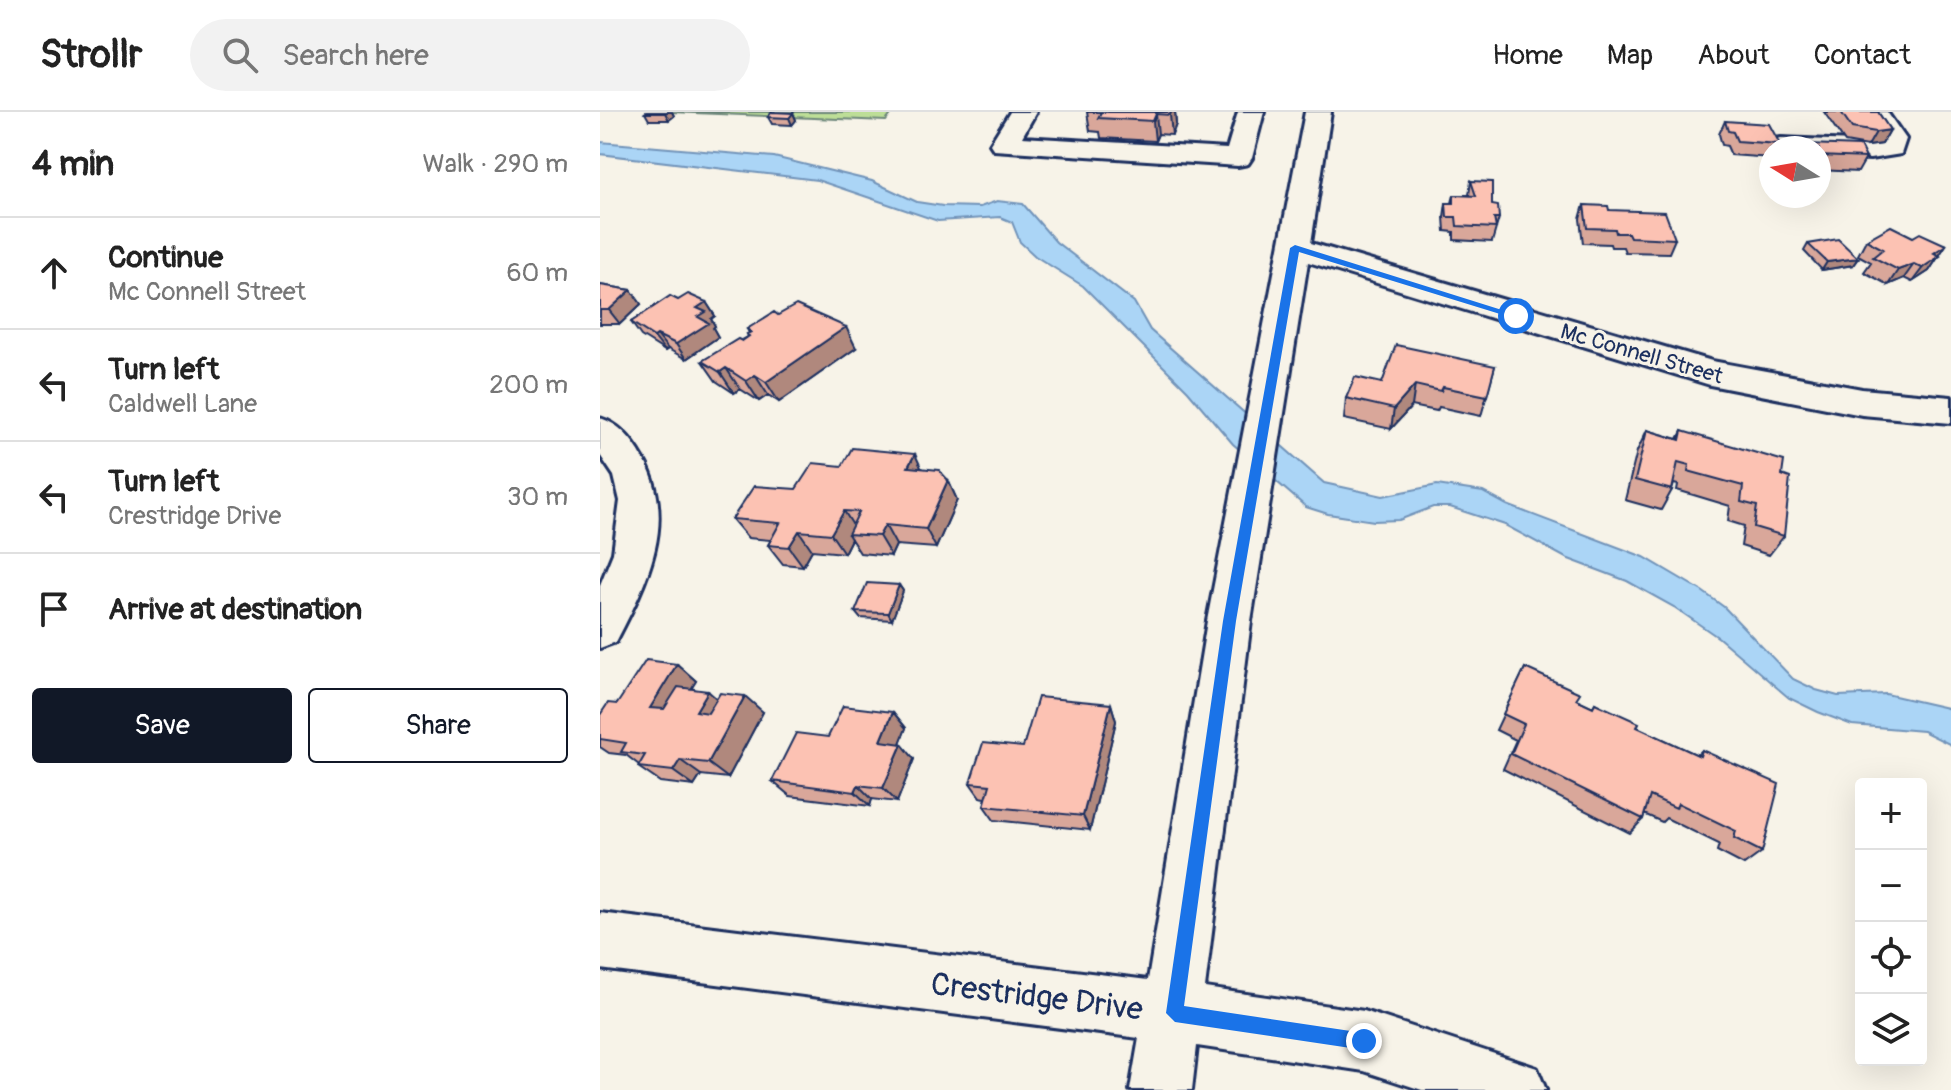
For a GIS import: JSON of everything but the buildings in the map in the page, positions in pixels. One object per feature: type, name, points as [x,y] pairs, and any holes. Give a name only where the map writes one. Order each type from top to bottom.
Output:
[{"type":"street","points":[[1023,112],[1004,144],[1273,160]]},
{"type":"street","points":[[1161,1090],[1175,1013],[1247,516],[1295,248],[1273,160],[1251,112]]},
{"type":"street","points":[[1273,160],[1318,112]]},
{"type":"street","points":[[1831,149],[1881,151],[1891,148],[1892,139],[1874,112]]},
{"type":"street","name":"Mc Connell Street","points":[[1295,248],[1710,373],[1862,402],[1951,410]]},
{"type":"street","points":[[600,431],[628,460],[636,478],[640,510],[632,564],[600,629]]},
{"type":"street","name":"Crestridge Drive","points":[[600,941],[1175,1013],[1364,1041],[1515,1090]]},
{"type":"green space","points":[[670,112],[893,112],[886,121]]},
{"type":"water","points":[[600,142],[774,157],[872,181],[917,202],[943,206],[980,207],[997,201],[1023,204],[1056,242],[1134,302],[1150,330],[1324,483],[1383,496],[1437,485],[1483,492],[1507,505],[1644,557],[1724,607],[1793,679],[1838,696],[1886,694],[1947,708],[1951,711],[1951,745],[1923,731],[1852,725],[1789,698],[1719,638],[1674,607],[1627,581],[1566,558],[1505,525],[1450,507],[1433,507],[1399,520],[1374,521],[1328,514],[1306,507],[1233,444],[1188,391],[1083,286],[1035,256],[1020,242],[1012,222],[1000,217],[938,221],[817,180],[600,154]]},
{"type":"route","points":[[1364,1041],[1175,1013],[1229,621],[1295,248],[1516,316]]}]
